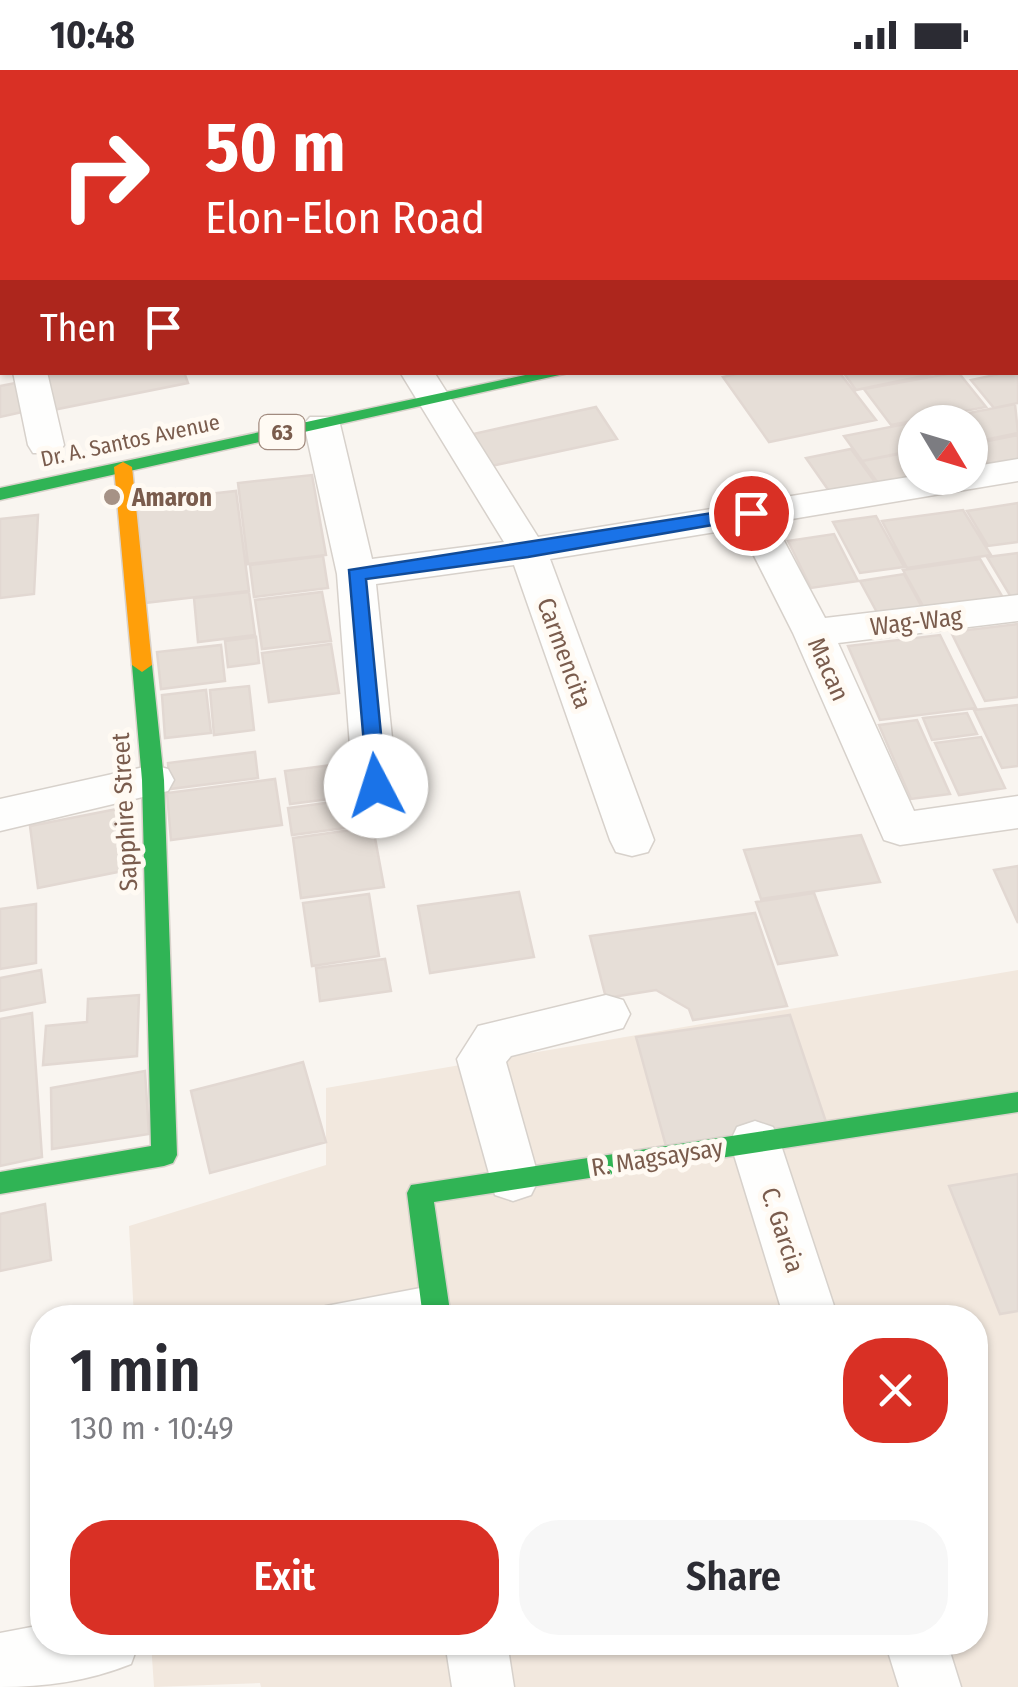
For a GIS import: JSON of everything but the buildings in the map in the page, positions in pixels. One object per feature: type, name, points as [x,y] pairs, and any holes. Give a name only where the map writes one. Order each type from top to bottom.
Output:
[{"type":"street","points":[[31,375],[46,445]]},
{"type":"street","name":"Dr. A. Santos Avenue","points":[[0,494],[322,424],[424,386],[535,375]]},
{"type":"street","name":"Carmencita","points":[[424,386],[528,551],[632,840]]},
{"type":"street","points":[[322,424],[356,574],[376,786]]},
{"type":"street","name":"Sapphire Street","points":[[0,1183],[164,1154],[153,780],[123,467]]},
{"type":"street","points":[[356,574],[528,551],[1018,470]]},
{"type":"street","name":"Macan","points":[[751,513],[813,633],[900,829],[1018,812]]},
{"type":"street","name":"Wag-Wag","points":[[813,633],[1018,608]]},
{"type":"street","points":[[0,815],[153,780]]},
{"type":"street","points":[[513,1178],[481,1059],[486,1048],[495,1040],[519,1032],[606,1014]]},
{"type":"street","name":"R. Magsaysay","points":[[436,1305],[420,1193],[1018,1102]]},
{"type":"street","name":"C. Garcia","points":[[755,1142],[808,1305]]},
{"type":"street","points":[[24,1669],[68,1655]]},
{"type":"street","points":[[478,1655],[484,1687]]},
{"type":"street","points":[[920,1655],[930,1687]]},
{"type":"shaded area","points":[[1018,970],[1018,1687],[261,1687],[260,1683],[154,1687],[152,1655],[988,1655],[988,1305],[133,1305],[129,1226],[326,1165],[326,1088]]},
{"type":"traffic: fast","points":[[0,494],[551,375]]},
{"type":"traffic: fast","points":[[0,1183],[164,1155],[153,780],[142,665]]},
{"type":"traffic: fast","points":[[435,1305],[420,1193],[1018,1102]]},
{"type":"traffic: slow","points":[[123,467],[142,665]]},
{"type":"place","name":"Amaron","points":[[112,497]]},
{"type":"route","points":[[376,786],[356,574],[528,551],[751,513]]}]
